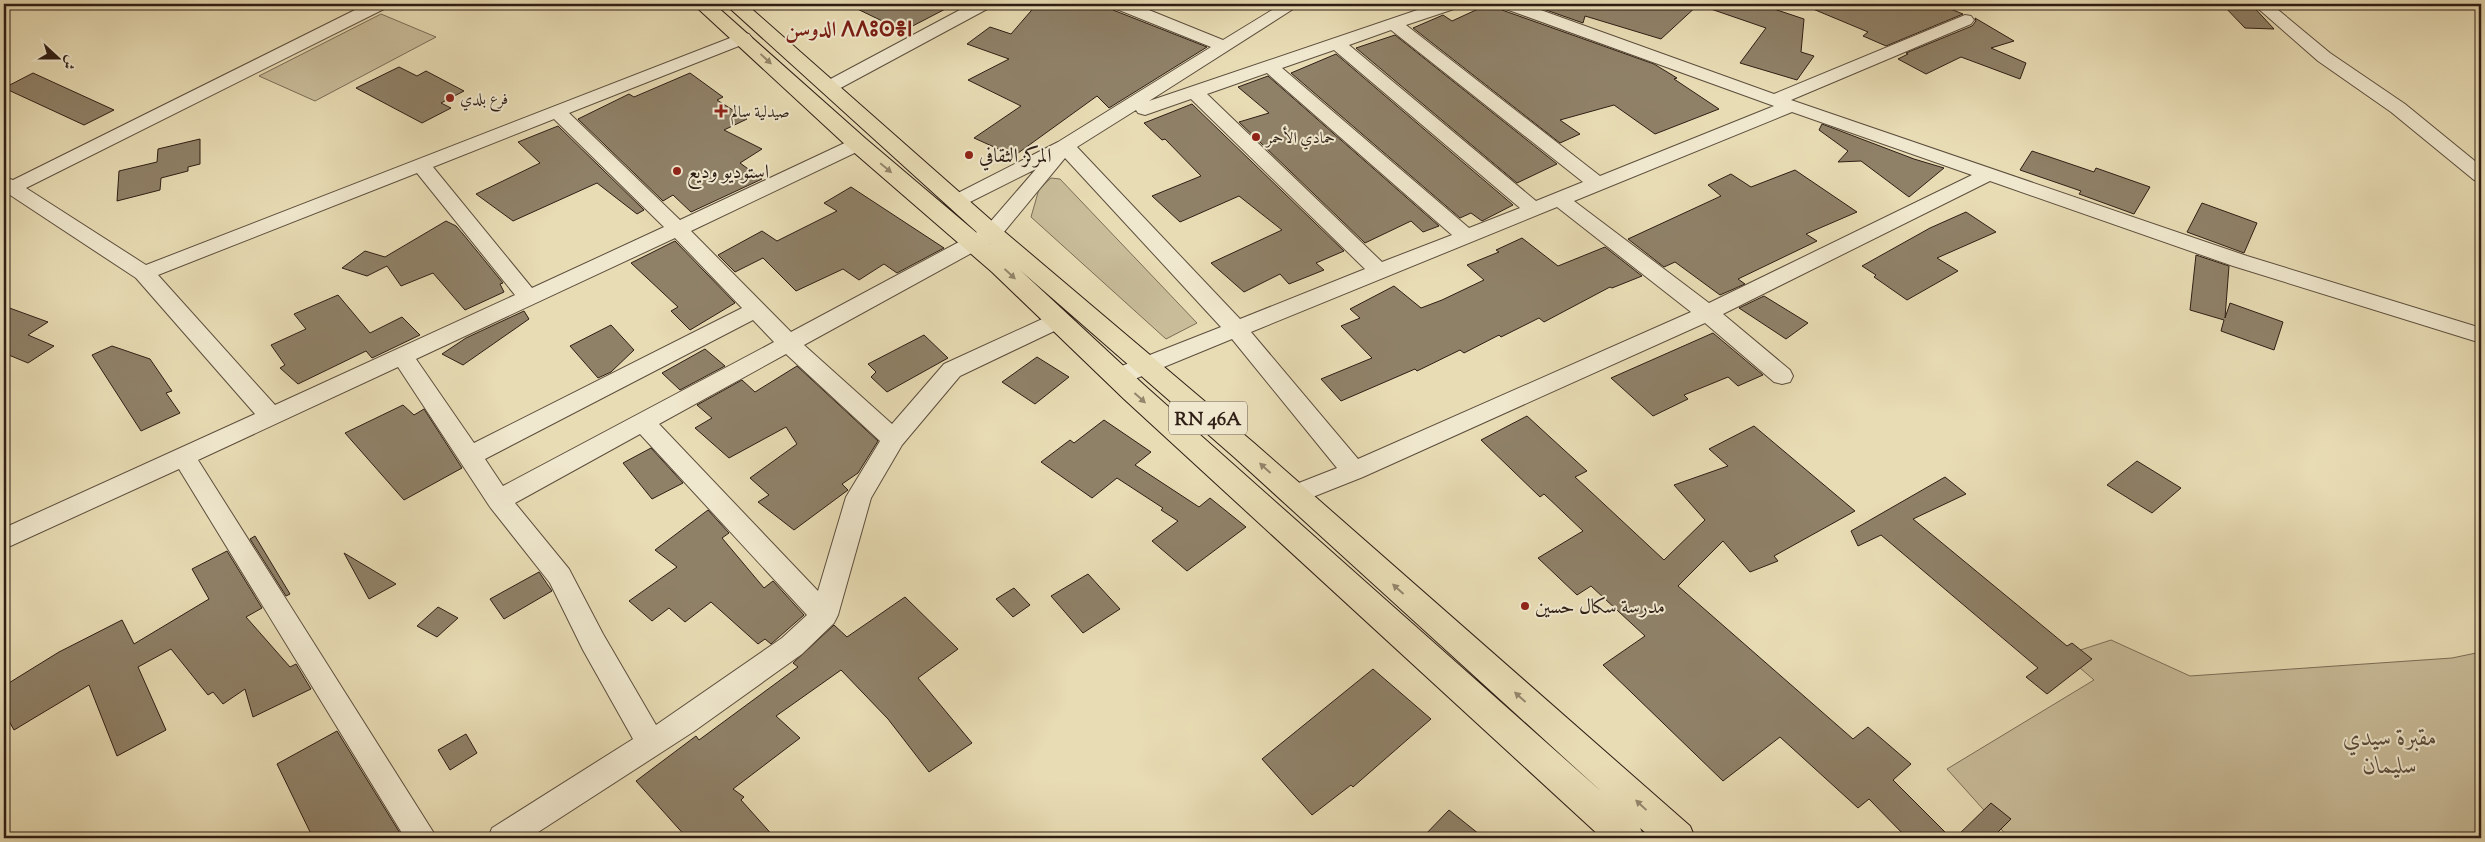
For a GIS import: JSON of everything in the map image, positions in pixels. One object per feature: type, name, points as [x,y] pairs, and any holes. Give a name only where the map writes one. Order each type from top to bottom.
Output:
[{"type":"main road","name":"RN 46A","points":[[704,4],[858,144],[983,238],[1146,365],[1295,495],[1677,838]]},
{"type":"main road","name":"RN 46A","points":[[735,4],[957,201],[983,238],[1059,320],[1117,377],[1627,838]]},
{"type":"street","points":[[8,185],[380,4]]},
{"type":"street","points":[[829,87],[983,4]]},
{"type":"street","points":[[1120,4],[1225,47]]},
{"type":"street","points":[[1108,122],[1451,4]]},
{"type":"street","points":[[1509,4],[1782,103],[2240,261],[2481,336]]},
{"type":"street","points":[[2261,4],[2324,57],[2398,108],[2481,176]]},
{"type":"street","points":[[957,201],[1108,122],[1287,5]]},
{"type":"street","points":[[1117,377],[1560,200],[1782,103],[1965,20]]},
{"type":"street","points":[[1394,24],[1598,184]]},
{"type":"street","points":[[144,273],[742,38]]},
{"type":"street","points":[[1336,44],[1535,210]]},
{"type":"street","points":[[1269,66],[1466,237]]},
{"type":"street","points":[[1194,92],[1380,272]]},
{"type":"street","points":[[556,111],[678,230],[788,343],[893,439]]},
{"type":"street","points":[[4,539],[678,230],[858,144]]},
{"type":"street","points":[[499,500],[983,238],[1065,146]]},
{"type":"street","points":[[1065,146],[1237,330],[1354,471]]},
{"type":"street","points":[[420,164],[529,298]]},
{"type":"street","points":[[1295,495],[1354,471],[1707,313],[1990,174]]},
{"type":"street","points":[[8,185],[144,273],[271,416]]},
{"type":"street","points":[[1560,200],[1707,313],[1782,376]]},
{"type":"street","points":[[470,456],[756,310]]},
{"type":"street","points":[[503,838],[651,743],[792,646],[824,615],[859,497],[893,439],[952,370],[1059,320]]},
{"type":"street","points":[[402,356],[499,500],[560,576],[593,642],[651,743]]},
{"type":"street","points":[[643,422],[824,615]]},
{"type":"street","points":[[183,456],[422,838]]},
{"type":"green space","points":[[381,14],[436,37],[315,101],[259,76]]},
{"type":"green space","points":[[1051,178],[1060,179],[1197,323],[1166,339],[1031,217],[1039,189]]},
{"type":"green space","name":"مقبرة سيدي سليمان","points":[[2111,640],[2190,676],[2452,658],[2481,652],[2481,838],[2009,838],[1947,769],[2094,680],[2065,655]]},
{"type":"building","points":[[847,4],[955,4],[903,31]]},
{"type":"building","points":[[1037,4],[1099,4],[1111,6],[1113,10],[1207,47],[1109,108],[1097,96],[1014,156],[974,138],[1021,106],[968,80],[1009,59],[967,44],[990,27],[1011,34]]},
{"type":"building","points":[[1489,4],[1499,4],[1502,10],[1654,64],[1677,78],[1674,79],[1719,109],[1655,134],[1614,105],[1560,120],[1580,134],[1560,143],[1413,28],[1443,15],[1452,21]]},
{"type":"building","points":[[1529,4],[1699,4],[1661,39],[1585,16],[1583,23]]},
{"type":"building","points":[[1705,4],[1759,4],[1804,19],[1801,52],[1814,56],[1797,80],[1740,63],[1766,28],[1705,7]]},
{"type":"building","points":[[1801,4],[1938,4],[1963,14],[1886,46],[1863,36],[1868,32]]},
{"type":"building","points":[[2222,4],[2251,4],[2274,29],[2245,28]]},
{"type":"building","points":[[1975,18],[2014,41],[1991,48],[2026,63],[2020,79],[1961,57],[1926,74],[1898,59],[1908,54],[1906,53],[1972,26],[1976,21]]},
{"type":"building","points":[[1395,35],[1557,164],[1517,183],[1356,48]]},
{"type":"building","points":[[1336,54],[1513,205],[1482,221],[1471,213],[1460,218],[1291,73]]},
{"type":"building","points":[[399,67],[417,76],[426,71],[464,91],[441,103],[451,108],[422,123],[356,88]]},
{"type":"building","points":[[33,73],[114,110],[84,125],[4,88]]},
{"type":"building","points":[[690,73],[723,97],[717,100],[747,119],[724,130],[762,149],[740,163],[762,179],[691,212],[673,195],[663,201],[578,119],[629,94],[634,97]]},
{"type":"building","points":[[1268,76],[1439,226],[1423,232],[1411,221],[1365,243],[1239,122],[1269,113],[1238,87]]},
{"type":"building","points":[[1192,104],[1344,251],[1316,263],[1324,270],[1289,284],[1280,274],[1244,292],[1211,263],[1282,230],[1239,196],[1180,222],[1152,196],[1201,176],[1165,139],[1162,140],[1144,123]]},
{"type":"building","points":[[1822,124],[1914,159],[1944,168],[1909,197],[1861,161],[1838,162],[1848,151],[1819,130]]},
{"type":"building","points":[[558,126],[644,210],[637,214],[597,183],[513,221],[476,194],[540,163],[518,142]]},
{"type":"building","points":[[200,139],[200,164],[188,167],[188,171],[161,178],[160,190],[117,201],[119,171],[157,162],[158,149]]},
{"type":"building","points":[[2032,151],[2094,172],[2096,168],[2150,187],[2134,214],[2079,194],[2081,191],[2020,170]]},
{"type":"building","points":[[1795,170],[1857,212],[1806,234],[1817,241],[1738,279],[1745,284],[1720,295],[1675,262],[1664,267],[1628,239],[1721,196],[1708,185],[1731,174],[1751,187]]},
{"type":"building","points":[[851,187],[944,248],[897,273],[884,264],[859,280],[843,269],[796,291],[763,258],[735,272],[718,255],[762,231],[777,241],[837,211],[824,203]]},
{"type":"building","points":[[2202,203],[2257,223],[2244,253],[2187,232]]},
{"type":"building","points":[[1966,212],[1996,232],[1937,258],[1958,271],[1907,300],[1874,277],[1876,275],[1862,266],[1930,228]]},
{"type":"building","points":[[446,221],[456,226],[463,234],[503,283],[500,284],[504,292],[465,310],[433,273],[401,286],[387,266],[367,276],[342,268],[365,251],[385,257]]},
{"type":"building","points":[[1522,238],[1558,266],[1605,247],[1642,276],[1612,288],[1610,287],[1544,322],[1539,318],[1501,337],[1499,335],[1464,353],[1460,350],[1417,371],[1415,369],[1341,401],[1321,379],[1372,358],[1341,326],[1360,318],[1350,309],[1394,286],[1421,308],[1442,300],[1484,280],[1467,265],[1499,252],[1496,250]]},
{"type":"building","points":[[675,241],[735,303],[690,330],[671,311],[678,307],[631,263]]},
{"type":"building","points":[[2196,255],[2229,266],[2225,318],[2230,303],[2283,322],[2274,350],[2221,331],[2224,320],[2190,310]]},
{"type":"building","points":[[338,295],[370,333],[402,317],[420,335],[372,358],[366,351],[298,384],[280,368],[285,365],[271,345],[306,329],[294,314]]},
{"type":"building","points":[[1764,296],[1808,323],[1786,339],[1739,308]]},
{"type":"building","points":[[4,306],[48,322],[28,335],[54,346],[28,363],[4,353]]},
{"type":"building","points":[[524,311],[529,319],[463,365],[442,354],[466,338]]},
{"type":"building","points":[[611,325],[634,350],[611,372],[598,378],[570,346]]},
{"type":"building","points":[[1713,333],[1763,375],[1738,386],[1728,377],[1684,395],[1688,399],[1653,416],[1611,378]]},
{"type":"building","points":[[924,335],[948,358],[887,392],[871,377],[876,372],[868,364]]},
{"type":"building","points":[[112,346],[150,359],[172,391],[166,393],[180,413],[141,431],[92,355]]},
{"type":"building","points":[[705,349],[725,366],[680,390],[662,373]]},
{"type":"building","points":[[1037,357],[1069,377],[1035,404],[1002,382]]},
{"type":"building","points":[[797,366],[878,441],[858,473],[842,484],[848,490],[794,530],[758,502],[769,495],[750,478],[797,444],[786,427],[729,458],[695,428],[712,418],[697,405],[742,380],[755,392]]},
{"type":"building","points":[[403,405],[414,415],[424,409],[462,468],[404,500],[345,433]]},
{"type":"building","points":[[1527,416],[1587,471],[1575,477],[1664,560],[1705,520],[1674,485],[1728,466],[1709,449],[1754,426],[1855,511],[1774,556],[1778,561],[1750,572],[1723,541],[1678,586],[1853,739],[1868,727],[1911,764],[1893,780],[1951,838],[1907,838],[1869,799],[1858,808],[1780,737],[1723,781],[1603,665],[1645,636],[1591,586],[1577,595],[1538,558],[1583,531],[1544,494],[1540,497],[1481,440]]},
{"type":"building","points":[[1104,420],[1151,452],[1135,465],[1199,507],[1210,498],[1246,527],[1187,571],[1152,541],[1178,521],[1161,510],[1163,508],[1117,478],[1092,498],[1041,462],[1070,440],[1074,443]]},
{"type":"building","points":[[651,448],[683,483],[652,499],[623,463]]},
{"type":"building","points":[[2137,461],[2181,488],[2152,513],[2107,485]]},
{"type":"building","points":[[1945,477],[1966,494],[1913,519],[2067,646],[2072,643],[2092,659],[2047,694],[2026,677],[2038,668],[1881,535],[1858,546],[1851,531]]},
{"type":"building","points":[[708,510],[729,533],[722,538],[764,588],[773,581],[804,615],[771,644],[765,639],[758,644],[711,602],[685,622],[669,608],[652,621],[629,601],[677,567],[655,550]]},
{"type":"building","points":[[255,536],[290,594],[286,596],[250,539]]},
{"type":"building","points":[[227,551],[262,608],[246,617],[290,667],[296,664],[311,689],[253,717],[245,689],[223,704],[213,692],[208,695],[171,649],[138,667],[166,730],[117,756],[89,685],[14,730],[4,712],[4,686],[59,652],[122,620],[134,644],[209,599],[192,569]]},
{"type":"building","points":[[344,553],[396,584],[369,599]]},
{"type":"building","points":[[539,572],[552,591],[504,619],[490,599]]},
{"type":"building","points":[[1088,574],[1120,609],[1083,633],[1051,596]]},
{"type":"building","points":[[1014,588],[1030,605],[1013,617],[996,599]]},
{"type":"building","points":[[905,597],[958,649],[918,678],[972,743],[929,772],[888,719],[841,670],[776,716],[800,738],[733,789],[744,797],[741,800],[775,838],[687,838],[636,781],[696,736],[699,740],[798,667],[793,663],[834,625],[847,637]]},
{"type":"building","points":[[438,607],[458,618],[437,637],[417,626]]},
{"type":"building","points":[[1373,669],[1431,719],[1353,787],[1351,785],[1312,815],[1262,759]]},
{"type":"building","points":[[337,731],[403,838],[313,838],[277,764]]},
{"type":"building","points":[[466,734],[477,753],[450,770],[438,750]]},
{"type":"building","points":[[1991,803],[2011,819],[1992,838],[1955,838]]},
{"type":"building","points":[[1449,810],[1484,838],[1422,838]]},
{"type":"place","name":"فرع بلدي","points":[[450,98]]},
{"type":"place","name":"صيدلية سالم","points":[[721,111]]},
{"type":"place","name":"حمادي الأحمر","points":[[1256,137]]},
{"type":"place","name":"المركز الثقافي","points":[[969,155]]},
{"type":"place","name":"استوديو وديع","points":[[677,171]]},
{"type":"place","name":"مدرسة سكال حسين","points":[[1525,606]]},
{"type":"district","name":"الدوسن ⴷⴷⵓⵙⴻⵏ","points":[[849,29]]}]
